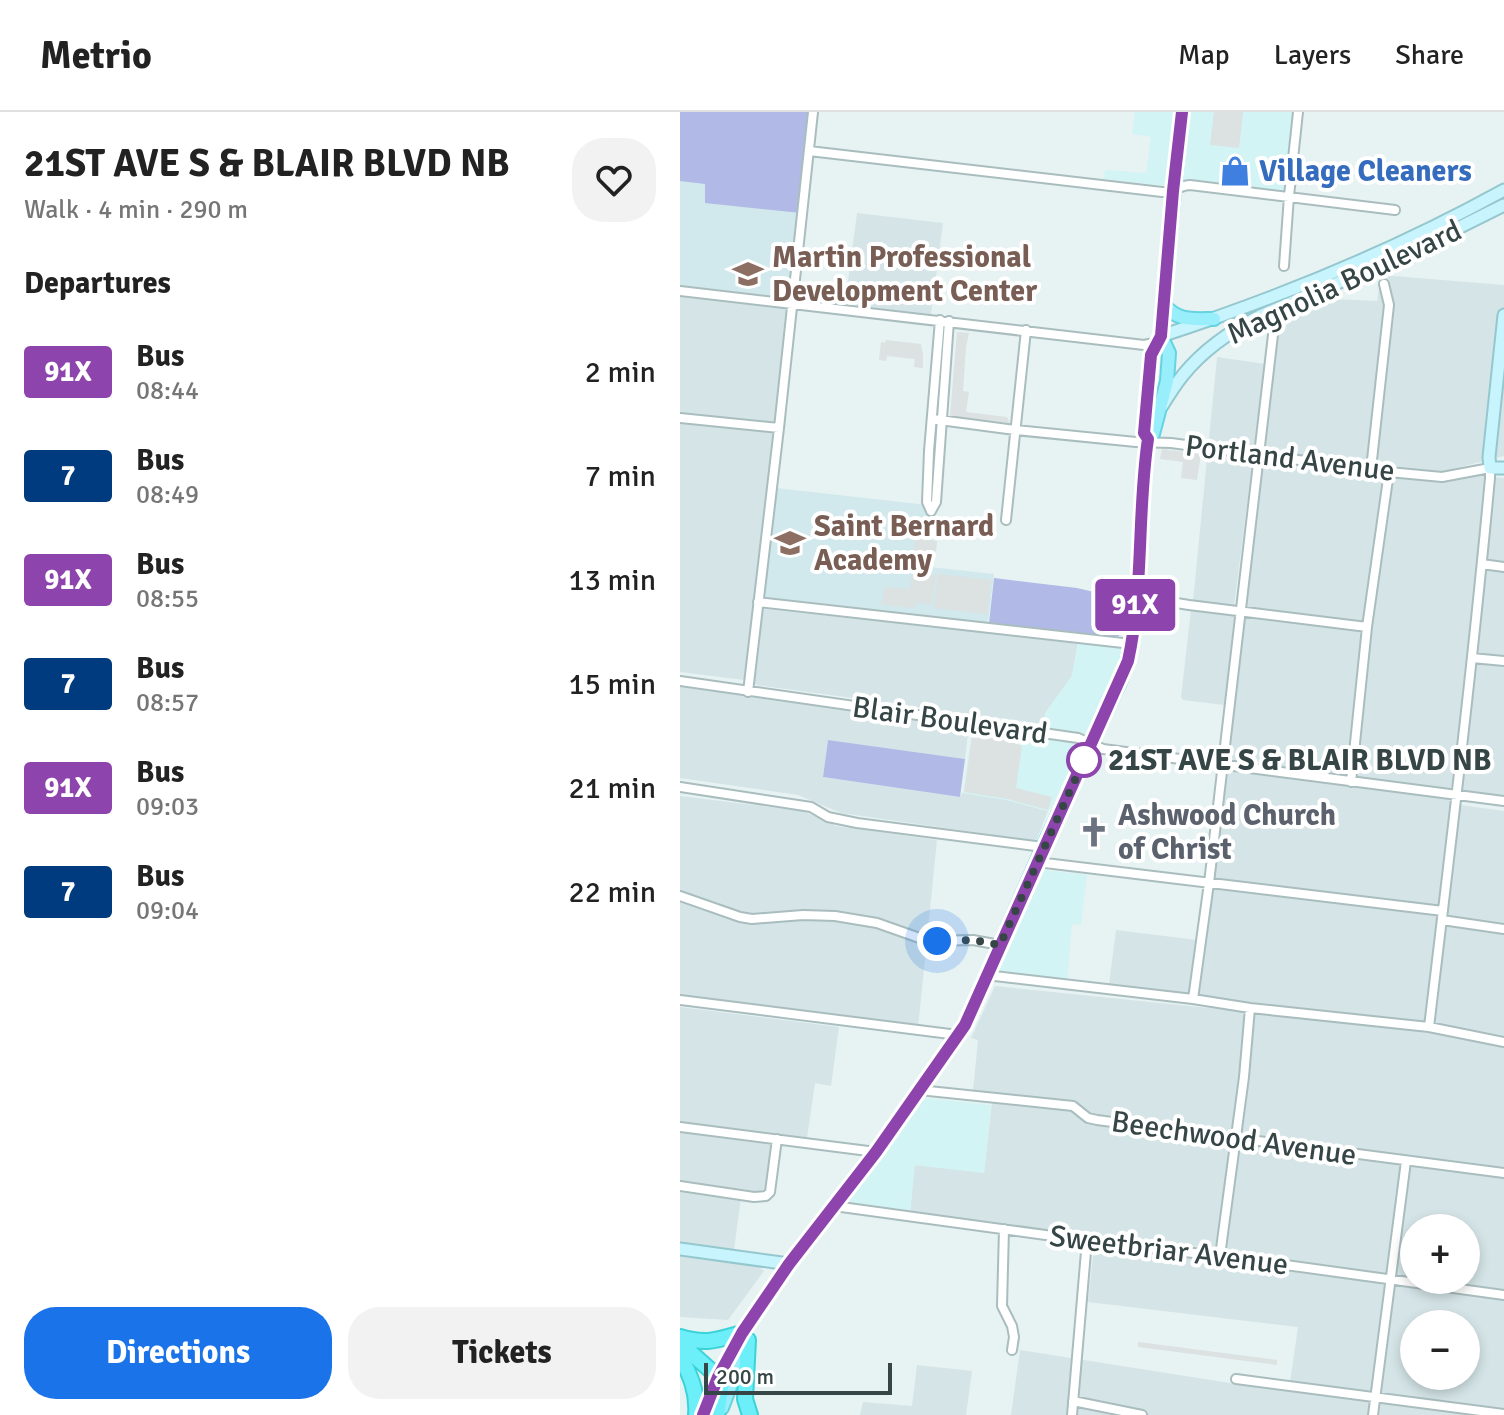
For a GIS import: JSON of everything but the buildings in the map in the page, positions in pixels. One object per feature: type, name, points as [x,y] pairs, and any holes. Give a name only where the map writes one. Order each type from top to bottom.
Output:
[{"type":"highway","points":[[680,1340],[709,1342],[745,1336],[745,1399],[750,1415]]},
{"type":"highway","points":[[680,1340],[718,1377],[721,1388],[718,1415]]},
{"type":"highway","points":[[680,1355],[694,1386],[696,1415]]},
{"type":"main road","points":[[718,1415],[745,1336],[758,1309],[876,1152],[965,1025],[1128,661],[1132,644],[1148,441],[1144,433],[1151,355],[1161,336],[1182,112]]},
{"type":"main road","name":"Magnolia Boulevard","points":[[1500,207],[1504,190]]},
{"type":"main road","name":"Magnolia Boulevard","points":[[1161,407],[1181,377],[1207,350],[1242,326],[1408,253],[1500,207]]},
{"type":"main road","name":"Magnolia Boulevard","points":[[1161,336],[1312,281],[1442,223],[1500,207]]},
{"type":"main road","points":[[1163,304],[1182,319],[1214,319]]},
{"type":"main road","points":[[1490,468],[1504,315]]},
{"type":"main road","points":[[1148,441],[1153,434],[1167,381],[1169,353],[1161,336]]},
{"type":"main road","name":"Portland Avenue","points":[[1490,468],[1504,468]]},
{"type":"main road","points":[[680,1249],[789,1264]]},
{"type":"main road","points":[[703,1415],[718,1377],[745,1336]]},
{"type":"street","points":[[748,692],[813,112]]},
{"type":"street","points":[[1284,266],[1298,112]]},
{"type":"street","points":[[809,151],[1147,191],[1167,193],[1190,185],[1395,210]]},
{"type":"street","points":[[1371,469],[1389,305],[1384,284]]},
{"type":"street","points":[[680,291],[1144,345],[1154,343],[1161,336]]},
{"type":"street","points":[[1193,999],[1276,309]]},
{"type":"street","points":[[936,419],[936,502],[931,511],[927,502],[945,321]]},
{"type":"street","points":[[1006,520],[1026,330]]},
{"type":"street","points":[[680,418],[779,428]]},
{"type":"street","name":"Portland Avenue","points":[[936,419],[1015,430],[1171,443],[1442,477],[1490,468]]},
{"type":"street","points":[[1429,1027],[1457,796],[1490,468]]},
{"type":"street","points":[[1351,782],[1367,627],[1389,472]]},
{"type":"street","points":[[1482,564],[1504,567]]},
{"type":"street","points":[[1136,595],[1367,627]]},
{"type":"street","points":[[758,602],[1132,644]]},
{"type":"street","points":[[1472,658],[1504,661]]},
{"type":"street","name":"Blair Boulevard","points":[[680,681],[1069,737],[1103,749],[1504,801]]},
{"type":"street","points":[[680,787],[811,807],[828,817],[857,823],[1043,847]]},
{"type":"street","points":[[1037,862],[1442,916],[1504,929]]},
{"type":"street","points":[[680,896],[752,919],[835,916],[877,923],[928,941],[973,940],[1000,945]]},
{"type":"street","points":[[986,975],[1429,1027],[1504,1042]]},
{"type":"street","points":[[680,1000],[958,1035]]},
{"type":"street","points":[[1220,1256],[1250,1008]]},
{"type":"street","name":"Beechwood Avenue","points":[[919,1090],[1073,1106],[1088,1118],[1504,1173]]},
{"type":"street","points":[[680,1127],[876,1152]]},
{"type":"street","points":[[680,1186],[766,1196],[770,1192],[777,1139]]},
{"type":"street","points":[[1373,1415],[1406,1161]]},
{"type":"street","name":"Sweetbriar Avenue","points":[[834,1206],[1504,1295]]},
{"type":"street","points":[[1004,1229],[1002,1306],[1012,1326],[1012,1350]]},
{"type":"street","points":[[1072,1415],[1087,1240]]},
{"type":"street","points":[[1236,1379],[1504,1414]]},
{"type":"street","points":[[1073,1401],[1142,1415]]},
{"type":"shaded area","points":[[680,112],[813,112],[801,213],[705,203],[705,184],[680,181]]},
{"type":"shaded area","points":[[1135,112],[1298,112],[1289,196],[1166,181],[1165,186],[1104,179],[1105,170],[1146,173],[1151,137],[1132,134]]},
{"type":"shaded area","points":[[1214,112],[1243,112],[1239,148],[1210,145]]},
{"type":"shaded area","points":[[680,151],[807,164],[792,304],[680,290]]},
{"type":"shaded area","points":[[857,213],[943,223],[931,315],[845,304]]},
{"type":"shaded area","points":[[1381,275],[1504,285],[1504,456],[1441,472],[1264,450],[1280,316],[1333,299],[1377,301]]},
{"type":"shaded area","points":[[680,295],[788,308],[744,680],[680,672]]},
{"type":"shaded area","points":[[957,332],[969,333],[963,391],[969,392],[966,412],[1007,417],[1010,423],[950,416]]},
{"type":"shaded area","points":[[886,340],[921,344],[923,368],[914,367],[915,359],[887,356],[886,361],[879,360],[881,342],[885,343]]},
{"type":"shaded area","points":[[1217,357],[1265,364],[1234,606],[1193,601]]},
{"type":"shaded area","points":[[1162,449],[1201,454],[1197,480],[1181,478],[1183,462],[1160,459]]},
{"type":"shaded area","points":[[1264,460],[1438,480],[1481,476],[1504,478],[1504,563],[1477,560],[1453,804],[1504,811],[1504,1290],[1480,1287],[1480,1214],[1400,1214],[1400,1276],[1223,1252],[1256,1003],[1198,995]]},
{"type":"shaded area","points":[[776,488],[936,506],[930,567],[994,574],[988,623],[764,597]]},
{"type":"shaded area","points":[[915,539],[937,541],[935,561],[930,572],[936,575],[932,604],[916,603],[914,608],[881,604],[885,587],[910,589]]},
{"type":"shaded area","points":[[1482,564],[1504,567],[1504,801],[1457,796]]},
{"type":"shaded area","points":[[938,574],[991,580],[987,614],[934,608]]},
{"type":"shaded area","points":[[994,578],[1122,596],[1119,636],[989,623]]},
{"type":"shaded area","points":[[762,609],[1078,642],[1072,676],[1046,712],[1043,724],[757,685],[754,683]]},
{"type":"shaded area","points":[[1191,610],[1235,615],[1224,705],[1183,700],[1181,697]]},
{"type":"shaded area","points":[[1078,642],[1120,647],[1122,654],[1051,808],[1048,811],[963,793],[972,730],[1038,741],[1046,712],[1072,676]]},
{"type":"shaded area","points":[[680,686],[969,725],[965,759],[828,740],[823,777],[959,797],[963,793],[1048,811],[1036,841],[841,813],[798,795],[680,778]]},
{"type":"shaded area","points":[[988,732],[1017,737],[1016,744],[1022,746],[1016,788],[1052,797],[1048,810],[964,792],[972,737],[986,738]]},
{"type":"shaded area","points":[[828,740],[965,759],[960,797],[823,777]]},
{"type":"shaded area","points":[[680,796],[803,811],[836,826],[937,840],[918,1028],[680,996]]},
{"type":"shaded area","points":[[1044,870],[1087,875],[1081,925],[1072,924],[1067,980],[999,971]]},
{"type":"shaded area","points":[[1116,930],[1197,940],[1190,994],[1109,984]]},
{"type":"shaded area","points":[[995,986],[1248,1012],[1216,1249],[910,1213],[914,1165],[984,1172],[993,1093],[973,1091],[978,1040],[971,1038]]},
{"type":"shaded area","points":[[680,1007],[839,1027],[831,1086],[815,1083],[807,1138],[775,1134],[767,1191],[765,1194],[742,1191],[734,1250],[680,1243]]},
{"type":"shaded area","points":[[925,1098],[991,1105],[984,1173],[915,1165],[910,1213],[849,1205],[850,1200]]},
{"type":"shaded area","points":[[1094,1246],[1400,1286],[1400,1294],[1465,1294],[1504,1299],[1504,1410],[1290,1382],[1298,1327],[1088,1302]]},
{"type":"shaded area","points":[[680,1255],[756,1265],[764,1271],[728,1320],[680,1317]]},
{"type":"shaded area","points":[[1138,1342],[1277,1360],[1277,1365],[1138,1347]]},
{"type":"shaded area","points":[[1020,1350],[1243,1385],[1370,1401],[1368,1415],[1011,1415]]},
{"type":"shaded area","points":[[917,1365],[972,1371],[966,1415],[860,1415],[863,1402],[912,1406]]},
{"type":"shaded area","points":[[1378,1402],[1478,1415],[1376,1415]]},
{"type":"bus line","name":"91X","points":[[703,1415],[718,1377],[742,1333],[965,1025],[1128,661],[1132,644],[1148,439],[1144,433],[1147,387],[1151,355],[1161,336],[1182,112]]},
{"type":"place","name":"Village Cleaners","points":[[1235,171]]},
{"type":"place","name":"Martin Professional Development Center","points":[[748,274]]},
{"type":"place","name":"Saint Bernard Academy","points":[[790,543]]},
{"type":"place","name":"21ST AVE S & BLAIR BLVD NB","points":[[1084,760]]},
{"type":"place","name":"Ashwood Church of Christ","points":[[1094,832]]},
{"type":"route","points":[[937,941],[973,940],[1000,945],[1084,760]]}]
